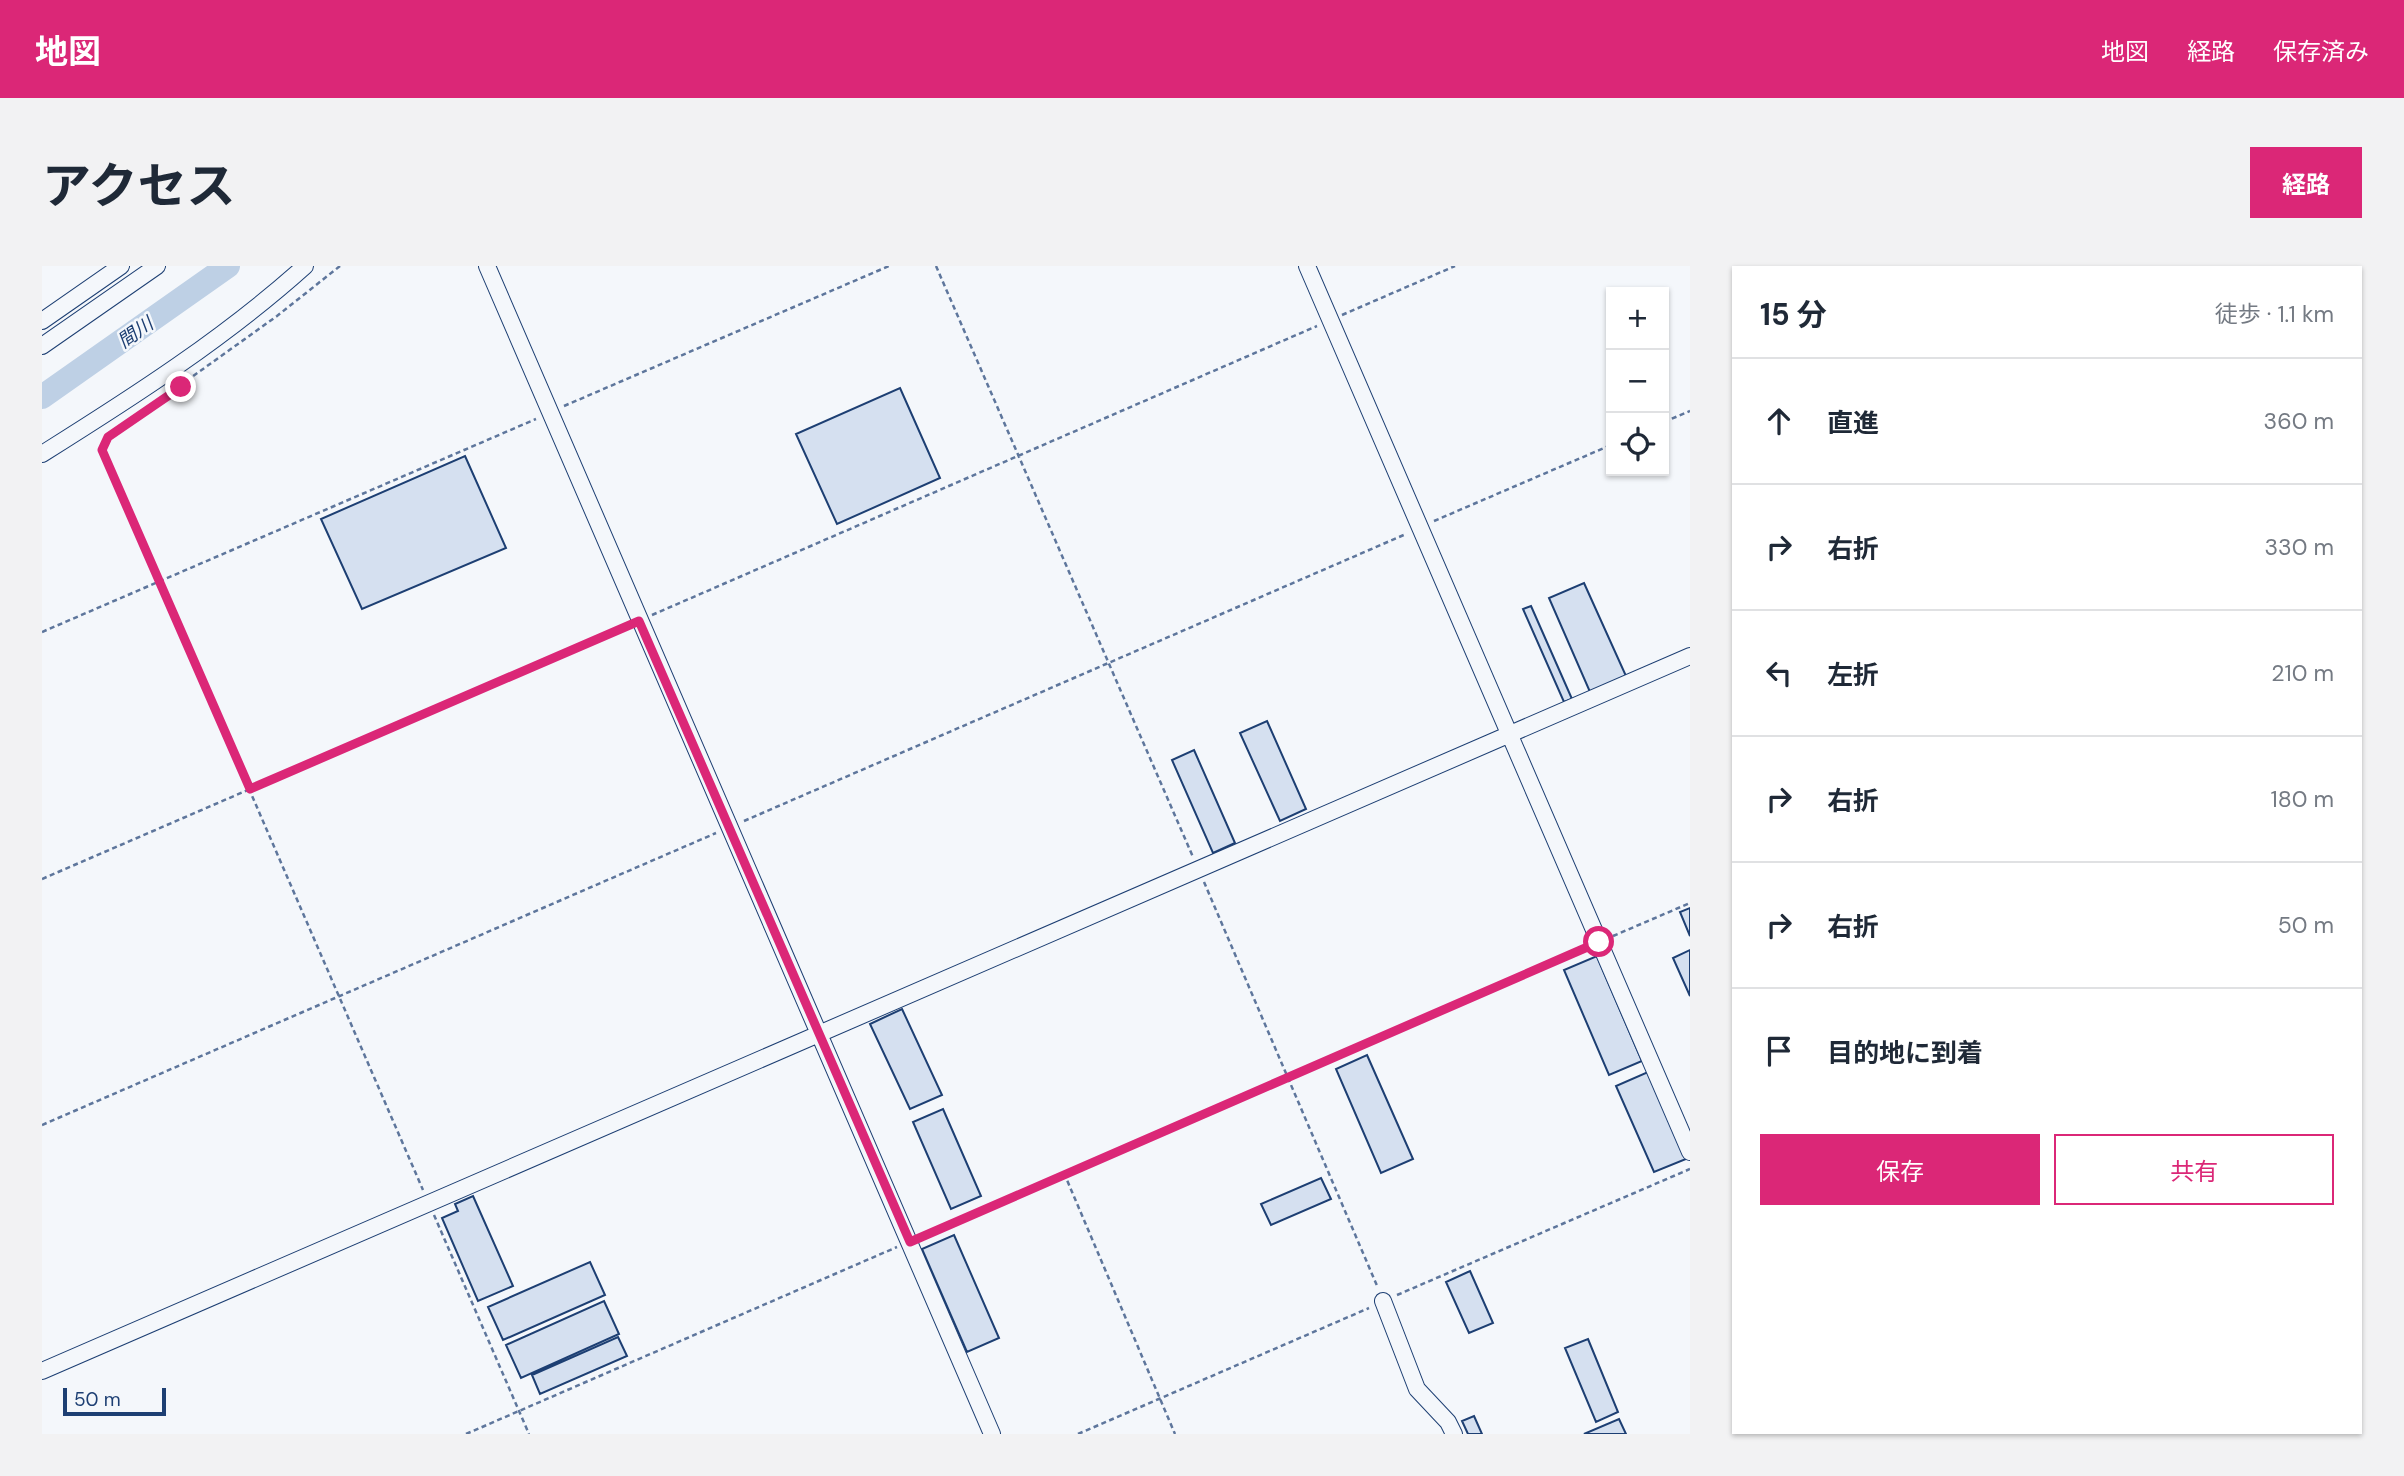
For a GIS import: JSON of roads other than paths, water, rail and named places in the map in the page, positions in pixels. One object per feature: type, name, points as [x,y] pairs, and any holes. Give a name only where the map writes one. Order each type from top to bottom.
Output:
[{"type":"street","points":[[42,321],[121,266]]},
{"type":"street","points":[[42,346],[157,266]]},
{"type":"street","points":[[42,454],[208,344],[266,301],[305,266]]},
{"type":"street","points":[[487,266],[992,1434]]},
{"type":"street","points":[[1307,266],[1690,1152]]},
{"type":"street","points":[[42,1371],[430,1205],[1690,656]]},
{"type":"street","points":[[1383,1301],[1417,1389],[1448,1422],[1454,1434]]},
{"type":"waterway","name":"間川","points":[[42,397],[228,266]]}]
